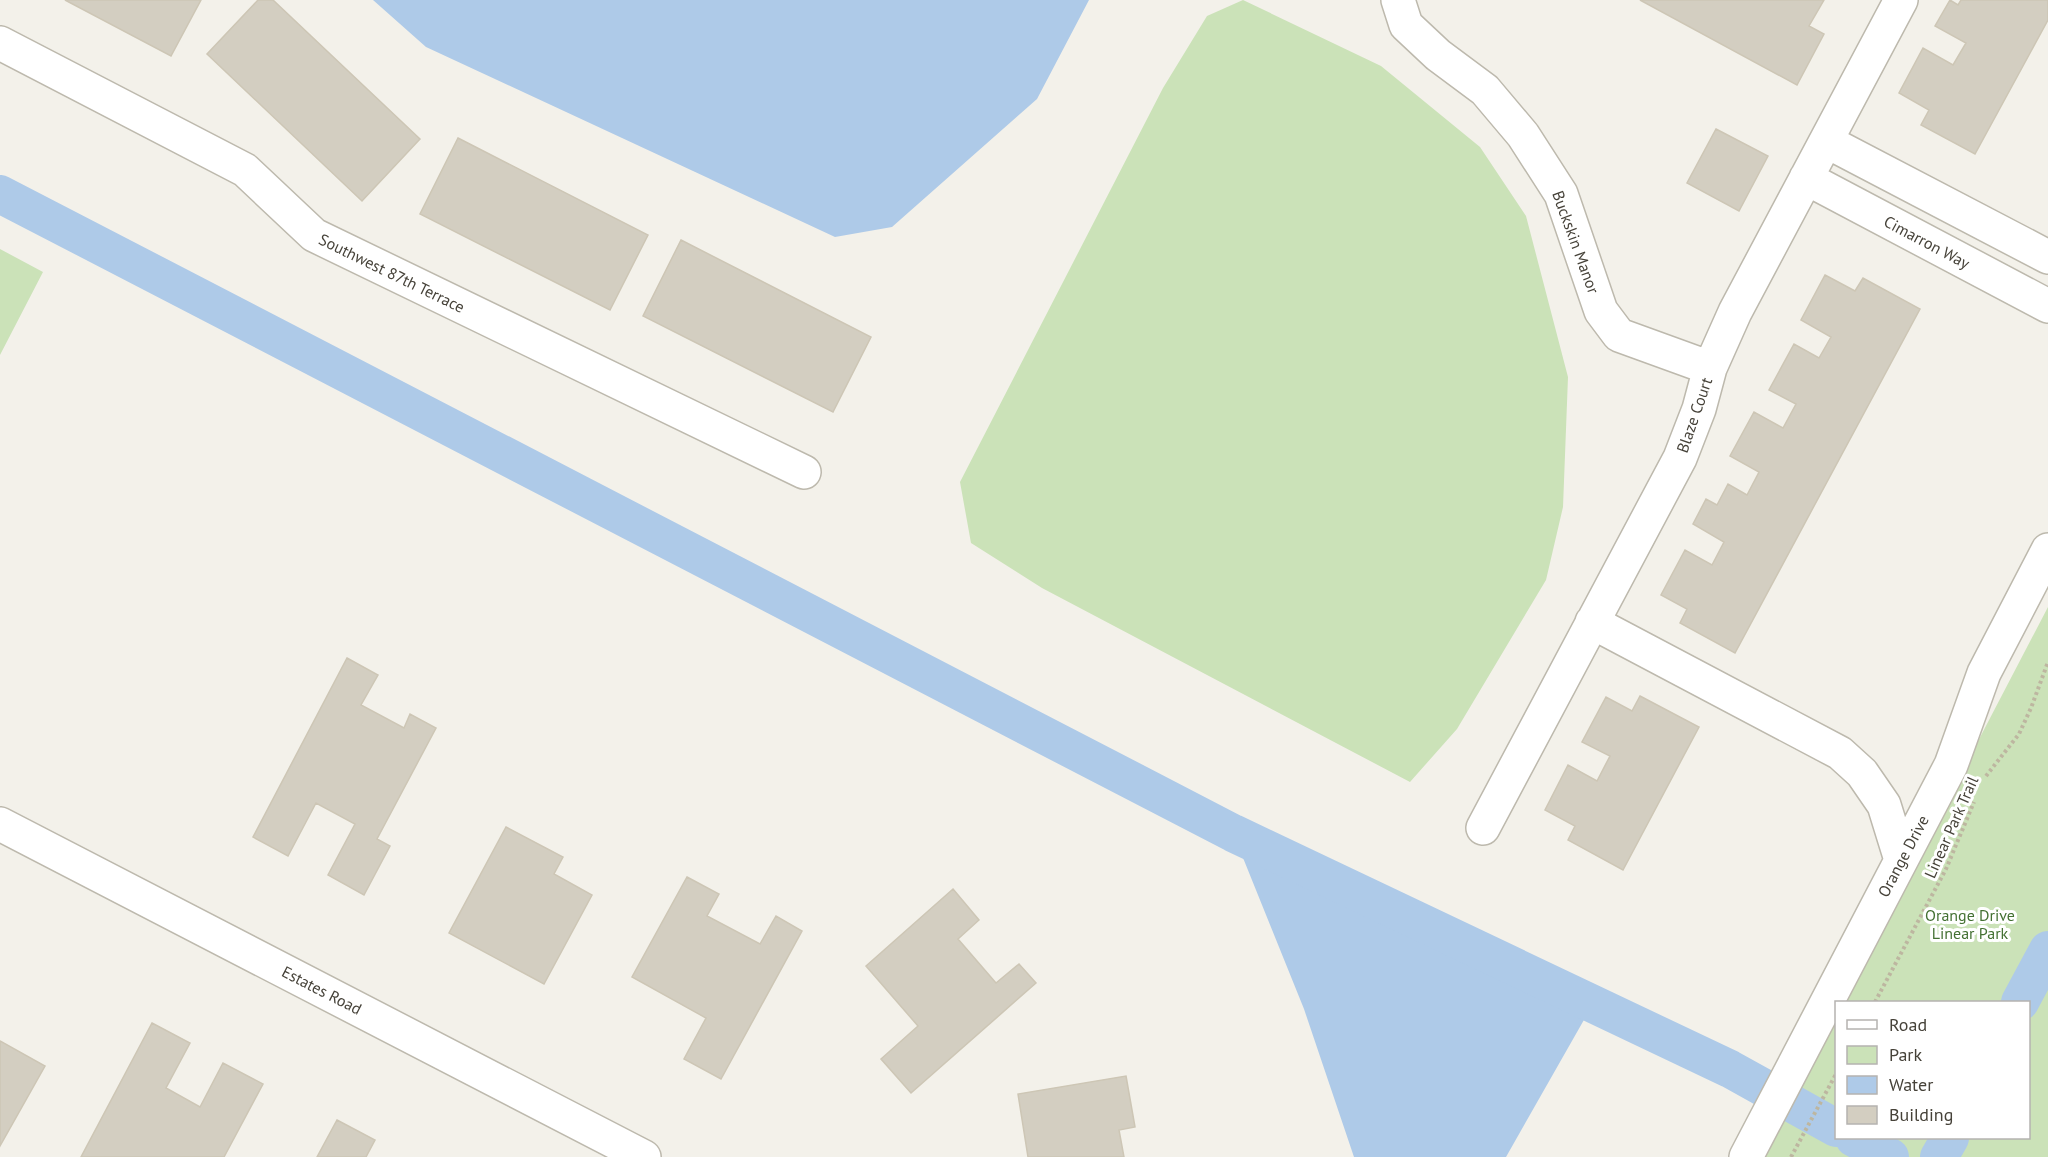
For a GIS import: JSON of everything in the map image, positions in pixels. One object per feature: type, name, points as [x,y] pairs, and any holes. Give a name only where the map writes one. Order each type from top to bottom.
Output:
[{"type":"street","name":"Buckskin Manor","points":[[1398,0],[1406,25],[1438,55],[1485,90],[1522,135],[1561,194],[1600,311],[1619,335],[1710,368]]},
{"type":"street","name":"Blaze Court","points":[[1483,828],[1680,458],[1699,409],[1710,368],[1735,312],[1901,0]]},
{"type":"street","name":"Southwest 87th Terrace","points":[[0,43],[245,170],[314,235],[804,472]]},
{"type":"street","points":[[1826,141],[2048,257]]},
{"type":"street","name":"Cimarron Way","points":[[1806,178],[2048,306]]},
{"type":"street","name":"Orange Drive","points":[[1746,1157],[1951,765],[1984,673],[2048,550]]},
{"type":"street","points":[[1593,622],[1840,753],[1862,772],[1884,805],[1901,860]]},
{"type":"street","name":"Estates Road","points":[[0,824],[644,1157]]},
{"type":"path","name":"Linear Park Trail","points":[[1981,783],[2019,734],[2048,662]]},
{"type":"path","name":"Linear Park Trail","points":[[1876,1001],[1946,869],[1977,792]]},
{"type":"path","points":[[1791,1156],[1835,1076]]},
{"type":"green space","points":[[1243,0],[1381,66],[1480,147],[1526,216],[1568,377],[1563,507],[1546,580],[1457,729],[1410,782],[1042,588],[971,543],[960,482],[1163,88],[1207,16]]},
{"type":"green space","points":[[0,249],[43,272],[0,355]]},
{"type":"green space","name":"Orange Drive Linear Park","points":[[2048,607],[2048,1157],[1761,1157],[1835,1014],[1835,1139],[2030,1139],[2030,1001],[1843,1001]]},
{"type":"water","points":[[373,0],[1089,0],[1037,99],[892,227],[835,237],[426,47]]},
{"type":"water","points":[[1233,833],[1593,1004],[1506,1157],[1354,1157],[1304,1009]]},
{"type":"building","points":[[65,0],[201,0],[171,56]]},
{"type":"building","points":[[258,0],[273,0],[420,139],[362,201],[207,54]]},
{"type":"building","points":[[1640,0],[1824,0],[1809,26],[1824,34],[1797,85]]},
{"type":"building","points":[[1950,0],[1958,5],[1961,0],[2048,0],[2048,20],[1975,154],[1921,125],[1929,110],[1899,93],[1923,48],[1953,65],[1966,43],[1935,26]]},
{"type":"building","points":[[1716,129],[1768,156],[1739,211],[1687,183]]},
{"type":"building","points":[[458,138],[648,235],[610,310],[420,214]]},
{"type":"building","points":[[681,240],[871,337],[833,412],[643,316]]},
{"type":"building","points":[[1825,275],[1855,291],[1863,278],[1920,309],[1735,653],[1680,623],[1687,609],[1661,595],[1685,550],[1712,565],[1724,542],[1693,524],[1706,499],[1717,505],[1728,484],[1747,495],[1759,472],[1730,456],[1754,412],[1783,428],[1796,404],[1769,390],[1794,344],[1819,358],[1831,337],[1801,320]]},
{"type":"building","points":[[347,658],[378,675],[361,705],[404,728],[410,714],[436,728],[377,839],[390,846],[364,895],[328,875],[355,824],[316,803],[288,856],[253,837]]},
{"type":"building","points":[[1640,696],[1699,727],[1623,870],[1568,840],[1575,826],[1545,810],[1568,765],[1597,781],[1610,756],[1582,742],[1606,697],[1632,711]]},
{"type":"building","points":[[506,827],[563,857],[554,874],[592,895],[544,984],[449,933]]},
{"type":"building","points":[[687,877],[719,894],[707,916],[760,944],[776,916],[802,931],[721,1079],[684,1059],[706,1018],[632,977]]},
{"type":"building","points":[[953,889],[979,920],[958,939],[996,983],[1019,964],[1036,983],[911,1093],[881,1059],[918,1026],[866,966]]},
{"type":"building","points":[[152,1023],[190,1043],[166,1088],[200,1107],[223,1063],[263,1084],[224,1157],[81,1157]]},
{"type":"building","points":[[0,1041],[45,1066],[0,1146]]},
{"type":"building","points":[[1126,1076],[1135,1127],[1119,1130],[1124,1157],[1028,1157],[1018,1094]]},
{"type":"building","points":[[337,1120],[375,1140],[366,1157],[317,1157]]},
{"type":"waterway","points":[[0,194],[1233,833],[1730,1069],[1835,1127]]},
{"type":"waterway","points":[[2021,1001],[2048,950]]},
{"type":"waterway","points":[[1856,1139],[1890,1157]]},
{"type":"waterway","points":[[1939,1157],[1949,1139]]}]
